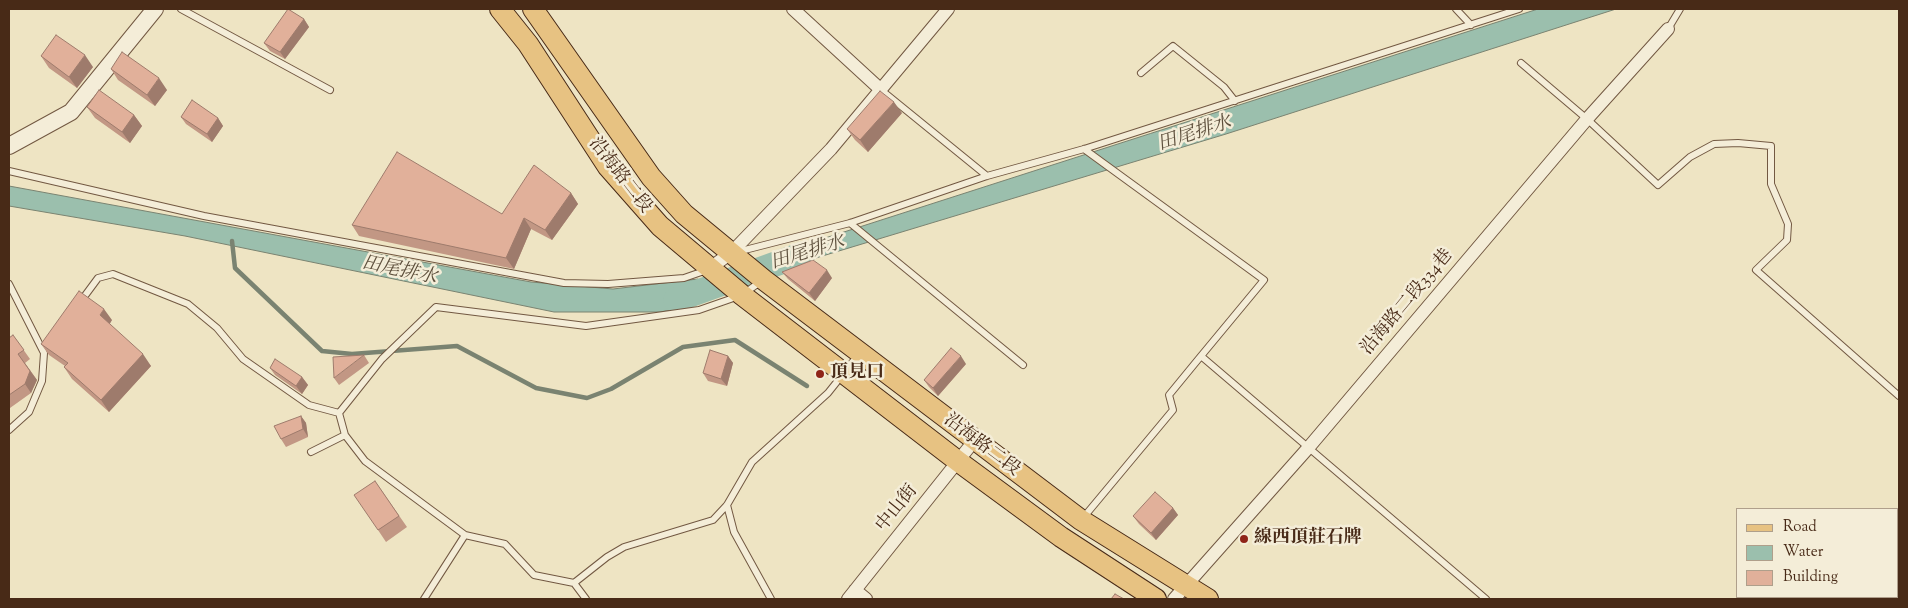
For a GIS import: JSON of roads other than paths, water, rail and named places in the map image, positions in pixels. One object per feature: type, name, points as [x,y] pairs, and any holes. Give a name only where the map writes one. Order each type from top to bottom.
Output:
[{"type":"main road","name":"沿海路二段","points":[[500,9],[528,44],[608,167],[660,226],[742,295],[959,462],[1061,537],[1156,599]]},
{"type":"main road","name":"沿海路二段","points":[[533,9],[651,177],[684,214],[764,280],[974,441],[1180,593],[1208,599]]},
{"type":"street","points":[[9,146],[71,112],[155,9]]},
{"type":"street","points":[[793,9],[880,90]]},
{"type":"street","points":[[710,268],[731,253],[831,148],[948,9]]},
{"type":"street","name":"沿海路二段334巷","points":[[1180,593],[1309,447],[1587,120],[1668,29]]},
{"type":"street","name":"中山街","points":[[852,595],[974,441]]},
{"type":"street","points":[[852,595],[866,599]]},
{"type":"lane","points":[[181,9],[330,90]]},
{"type":"lane","points":[[1456,9],[1471,24]]},
{"type":"lane","points":[[731,253],[850,223],[987,176],[1084,149],[1519,9]]},
{"type":"lane","points":[[1668,29],[1680,9]]},
{"type":"lane","points":[[1141,73],[1173,46],[1224,87],[1235,101]]},
{"type":"lane","points":[[1521,63],[1658,185],[1702,148],[1714,144],[1738,143],[1771,146],[1772,184],[1788,224],[1786,240],[1756,270],[1899,396]]},
{"type":"lane","points":[[880,90],[987,176]]},
{"type":"lane","points":[[1081,520],[1173,410],[1169,395],[1264,280],[1084,149]]},
{"type":"lane","points":[[9,171],[204,216],[564,283],[608,284],[684,278],[710,268]]},
{"type":"lane","points":[[850,223],[1023,365]]},
{"type":"lane","points":[[76,308],[98,278],[113,274],[188,304],[217,328],[242,359],[309,405],[339,413]]},
{"type":"lane","points":[[339,413],[382,359],[436,307],[586,326],[698,310],[742,295],[764,280]]},
{"type":"lane","points":[[9,284],[44,353],[42,381],[29,412],[9,430]]},
{"type":"lane","points":[[44,353],[49,346]]},
{"type":"lane","points":[[574,583],[606,557],[624,547],[712,520],[727,506],[752,462],[828,393],[860,353]]},
{"type":"lane","points":[[1201,356],[1486,599]]},
{"type":"lane","points":[[339,413],[345,436],[365,461],[465,535],[505,544],[534,575],[574,583],[586,599]]},
{"type":"lane","points":[[311,452],[345,436]]},
{"type":"lane","points":[[727,506],[734,532],[771,599]]},
{"type":"lane","points":[[424,599],[465,535]]},
{"type":"water","points":[[1538,9],[1616,9],[1226,134],[819,257],[779,272],[763,258]]},
{"type":"water","points":[[9,186],[531,282],[613,289],[698,279],[716,294],[689,307],[660,312],[554,312],[185,236],[9,206]]},
{"type":"waterway","points":[[232,241],[235,268],[322,351],[352,354],[457,346],[536,388],[587,398],[611,389],[683,347],[735,340],[807,386]]},
{"type":"waterway","name":"田尾排水","points":[[676,300],[803,254]]},
{"type":"place","name":"頂見口","points":[[820,374]]},
{"type":"place","name":"線西頂莊石牌","points":[[1244,539]]}]
